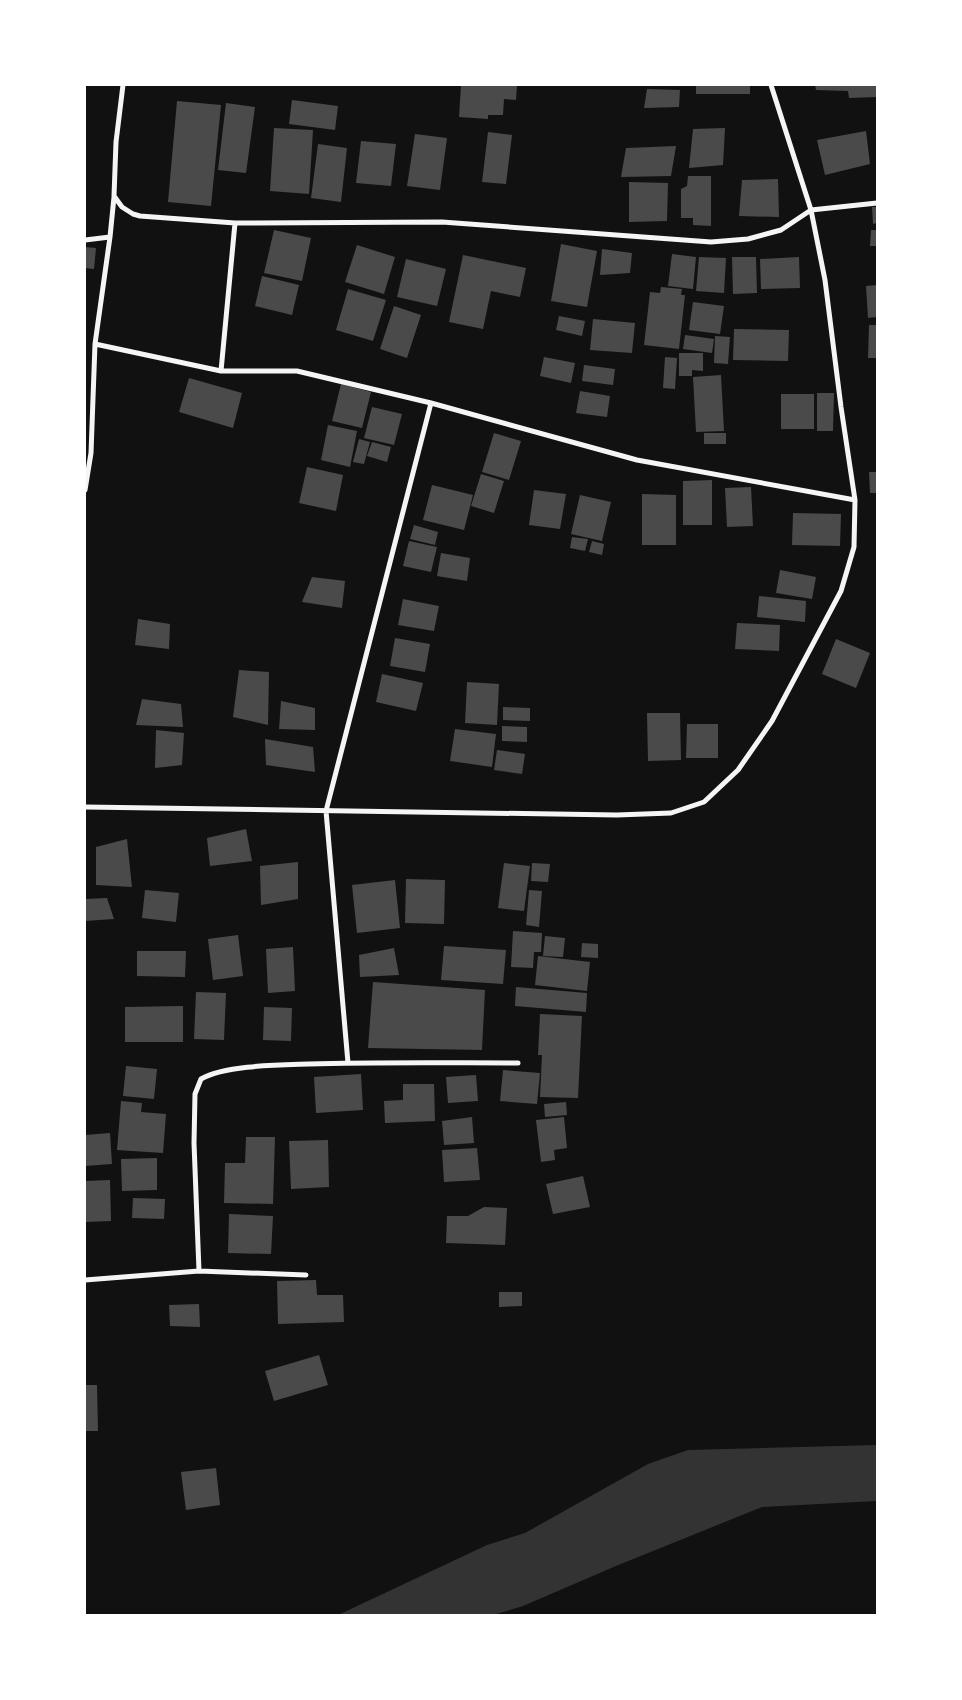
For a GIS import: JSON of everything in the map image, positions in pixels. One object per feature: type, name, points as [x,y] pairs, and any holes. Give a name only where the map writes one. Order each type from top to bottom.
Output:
[{"type":"street","points":[[85,490],[91,453],[95,344],[110,238],[116,142],[123,85]]},
{"type":"street","points":[[85,807],[617,815],[672,814],[704,802],[738,770],[772,721],[841,592],[854,547],[855,500],[825,280],[811,210],[771,85]]},
{"type":"street","points":[[114,196],[122,207],[140,216],[235,223],[442,222],[712,242],[748,239],[781,230],[811,210],[877,203]]},
{"type":"street","points":[[221,371],[235,223]]},
{"type":"street","points":[[85,240],[110,238]]},
{"type":"street","points":[[95,344],[221,371],[297,371],[431,403],[637,460],[855,500]]},
{"type":"street","points":[[348,1063],[326,810],[431,403]]},
{"type":"street","points":[[199,1271],[194,1143],[196,1094],[200,1079],[210,1074],[263,1065],[518,1063]]},
{"type":"street","points":[[85,1280],[199,1271],[306,1275]]},
{"type":"shaded area","points":[[877,1445],[877,1501],[762,1507],[523,1606],[493,1615],[338,1615],[487,1545],[525,1533],[648,1464],[688,1450]]},
{"type":"building","points":[[461,85],[517,85],[516,100],[504,99],[503,115],[488,115],[488,119],[459,117]]},
{"type":"building","points":[[696,85],[750,85],[750,94],[696,94]]},
{"type":"building","points":[[815,85],[877,85],[877,97],[849,98],[848,91],[816,90]]},
{"type":"building","points":[[647,89],[680,90],[679,107],[644,108]]},
{"type":"building","points":[[292,100],[338,106],[335,130],[289,124]]},
{"type":"building","points":[[177,101],[221,105],[211,206],[168,202]]},
{"type":"building","points":[[226,103],[255,107],[246,173],[218,170]]},
{"type":"building","points":[[274,128],[313,130],[309,194],[270,191]]},
{"type":"building","points":[[725,128],[723,165],[689,168],[693,129]]},
{"type":"building","points":[[866,131],[870,164],[825,175],[817,140]]},
{"type":"building","points":[[488,132],[512,135],[506,184],[482,182]]},
{"type":"building","points":[[415,134],[447,138],[440,190],[407,186]]},
{"type":"building","points":[[361,141],[396,144],[391,186],[356,183]]},
{"type":"building","points":[[318,144],[347,148],[341,202],[311,198]]},
{"type":"building","points":[[676,146],[671,176],[621,177],[626,148]]},
{"type":"building","points":[[688,176],[711,176],[711,226],[693,225],[693,218],[681,218],[681,189],[687,186]]},
{"type":"building","points":[[778,179],[779,217],[739,216],[742,180]]},
{"type":"building","points":[[629,182],[668,183],[667,221],[629,222]]},
{"type":"building","points":[[872,207],[877,207],[877,223],[873,224]]},
{"type":"building","points":[[274,230],[311,238],[302,281],[264,273]]},
{"type":"building","points":[[871,230],[877,230],[877,246],[870,246]]},
{"type":"building","points":[[561,244],[597,251],[587,307],[551,301]]},
{"type":"building","points":[[357,245],[395,257],[384,294],[345,282]]},
{"type":"building","points":[[85,247],[96,248],[94,269],[85,268]]},
{"type":"building","points":[[602,249],[632,253],[630,273],[600,275]]},
{"type":"building","points":[[672,254],[696,257],[693,289],[668,286]]},
{"type":"building","points":[[463,255],[526,268],[520,297],[491,291],[483,329],[449,322]]},
{"type":"building","points":[[699,257],[726,258],[724,293],[696,291]]},
{"type":"building","points":[[732,257],[756,257],[757,293],[733,294]]},
{"type":"building","points":[[799,257],[800,288],[761,289],[760,259]]},
{"type":"building","points":[[406,259],[446,269],[437,306],[397,297]]},
{"type":"building","points":[[262,276],[299,285],[292,315],[255,306]]},
{"type":"building","points":[[877,285],[877,317],[868,318],[866,286]]},
{"type":"building","points":[[661,287],[682,289],[681,295],[685,295],[679,349],[644,345],[650,292],[660,293]]},
{"type":"building","points":[[348,289],[386,300],[373,341],[336,330]]},
{"type":"building","points":[[693,302],[724,306],[720,334],[689,330]]},
{"type":"building","points":[[394,306],[421,315],[407,358],[380,349]]},
{"type":"building","points":[[559,316],[585,321],[582,336],[556,330]]},
{"type":"building","points":[[593,319],[635,323],[632,353],[590,350]]},
{"type":"building","points":[[869,325],[877,325],[877,358],[868,358]]},
{"type":"building","points":[[734,329],[789,330],[788,361],[733,360]]},
{"type":"building","points":[[685,335],[714,339],[712,353],[683,349]]},
{"type":"building","points":[[715,336],[730,337],[728,364],[714,363]]},
{"type":"building","points":[[679,353],[703,353],[703,371],[692,370],[692,376],[679,376]]},
{"type":"building","points":[[544,357],[575,363],[571,383],[540,376]]},
{"type":"building","points":[[665,357],[677,358],[675,389],[663,388]]},
{"type":"building","points":[[584,365],[615,369],[613,385],[582,381]]},
{"type":"building","points":[[721,375],[724,431],[696,432],[693,377]]},
{"type":"building","points":[[189,378],[242,393],[233,428],[179,412]]},
{"type":"building","points":[[341,384],[371,392],[362,428],[332,421]]},
{"type":"building","points":[[580,391],[610,396],[607,417],[576,413]]},
{"type":"building","points":[[817,393],[834,393],[833,431],[817,431]]},
{"type":"building","points":[[781,394],[814,394],[814,429],[781,429]]},
{"type":"building","points":[[372,407],[402,414],[394,445],[364,438]]},
{"type":"building","points":[[328,425],[357,431],[350,467],[321,460]]},
{"type":"building","points":[[494,433],[521,441],[509,480],[482,472]]},
{"type":"building","points":[[704,433],[726,433],[726,444],[704,444]]},
{"type":"building","points":[[359,439],[370,442],[364,464],[353,462]]},
{"type":"building","points":[[372,442],[391,447],[387,462],[367,456]]},
{"type":"building","points":[[307,467],[343,475],[336,511],[299,503]]},
{"type":"building","points":[[869,472],[877,472],[877,493],[870,493]]},
{"type":"building","points":[[481,474],[504,481],[494,513],[471,506]]},
{"type":"building","points":[[712,480],[712,525],[683,525],[683,481]]},
{"type":"building","points":[[432,485],[473,495],[464,530],[423,520]]},
{"type":"building","points":[[751,487],[753,526],[727,527],[725,488]]},
{"type":"building","points":[[534,490],[566,494],[560,529],[529,525]]},
{"type":"building","points":[[642,494],[676,495],[676,545],[642,545]]},
{"type":"building","points":[[580,495],[611,502],[602,541],[571,534]]},
{"type":"building","points":[[793,513],[841,514],[840,546],[792,545]]},
{"type":"building","points":[[414,525],[438,532],[435,545],[410,539]]},
{"type":"building","points":[[572,537],[588,539],[585,551],[570,548]]},
{"type":"building","points":[[409,541],[437,547],[431,572],[403,566]]},
{"type":"building","points":[[592,541],[604,544],[602,555],[589,552]]},
{"type":"building","points":[[441,553],[470,558],[467,581],[437,576]]},
{"type":"building","points":[[780,570],[816,577],[812,599],[776,593]]},
{"type":"building","points":[[312,577],[345,581],[342,608],[302,602]]},
{"type":"building","points":[[759,596],[806,601],[805,622],[757,617]]},
{"type":"building","points":[[403,599],[439,606],[434,631],[398,625]]},
{"type":"building","points":[[138,619],[170,624],[169,649],[135,645]]},
{"type":"building","points":[[737,623],[780,625],[779,651],[735,649]]},
{"type":"building","points":[[395,638],[430,644],[425,672],[390,666]]},
{"type":"building","points":[[836,639],[870,653],[856,688],[822,674]]},
{"type":"building","points":[[239,670],[269,672],[268,725],[233,717]]},
{"type":"building","points":[[382,674],[423,683],[416,711],[376,702]]},
{"type":"building","points":[[467,682],[499,684],[497,725],[465,723]]},
{"type":"building","points":[[142,699],[181,704],[183,727],[136,725]]},
{"type":"building","points":[[281,701],[315,708],[315,730],[279,729]]},
{"type":"building","points":[[503,707],[530,708],[530,721],[503,720]]},
{"type":"building","points":[[647,713],[680,713],[681,760],[648,761]]},
{"type":"building","points":[[687,724],[718,724],[718,758],[686,758]]},
{"type":"building","points":[[502,726],[527,727],[527,742],[502,741]]},
{"type":"building","points":[[455,729],[496,734],[492,767],[450,761]]},
{"type":"building","points":[[156,730],[184,733],[182,765],[155,768]]},
{"type":"building","points":[[265,739],[313,747],[315,772],[266,765]]},
{"type":"building","points":[[497,750],[525,754],[522,774],[494,770]]},
{"type":"building","points":[[246,829],[252,861],[210,866],[207,838]]},
{"type":"building","points":[[127,839],[132,887],[96,885],[96,847]]},
{"type":"building","points":[[298,862],[298,899],[261,905],[260,866]]},
{"type":"building","points":[[504,863],[530,866],[524,911],[498,908]]},
{"type":"building","points":[[532,863],[550,864],[548,882],[531,881]]},
{"type":"building","points":[[406,879],[445,880],[444,924],[405,923]]},
{"type":"building","points":[[395,880],[400,928],[357,933],[352,885]]},
{"type":"building","points":[[145,890],[179,893],[176,922],[142,918]]},
{"type":"building","points":[[529,890],[542,891],[539,927],[526,925]]},
{"type":"building","points":[[107,898],[114,919],[85,921],[85,899]]},
{"type":"building","points":[[513,931],[542,933],[541,952],[534,952],[533,968],[511,967]]},
{"type":"building","points":[[238,935],[243,976],[213,980],[208,939]]},
{"type":"building","points":[[545,936],[565,938],[563,957],[543,956]]},
{"type":"building","points":[[582,943],[598,944],[598,958],[581,957]]},
{"type":"building","points":[[444,946],[506,950],[503,984],[441,980]]},
{"type":"building","points":[[293,947],[295,991],[268,993],[266,949]]},
{"type":"building","points":[[394,948],[399,975],[360,977],[359,955]]},
{"type":"building","points":[[137,951],[186,951],[185,977],[137,976]]},
{"type":"building","points":[[538,956],[590,962],[587,991],[535,985]]},
{"type":"building","points":[[373,982],[485,990],[482,1050],[368,1048]]},
{"type":"building","points":[[516,987],[587,993],[586,1012],[515,1006]]},
{"type":"building","points":[[196,992],[226,993],[224,1040],[194,1039]]},
{"type":"building","points":[[183,1006],[183,1042],[125,1042],[125,1007]]},
{"type":"building","points":[[264,1007],[292,1008],[291,1041],[263,1040]]},
{"type":"building","points":[[540,1014],[582,1016],[578,1098],[540,1097],[542,1055],[538,1055]]},
{"type":"building","points":[[126,1066],[157,1069],[154,1099],[123,1096]]},
{"type":"building","points":[[503,1070],[540,1073],[537,1104],[500,1101]]},
{"type":"building","points":[[361,1074],[363,1110],[316,1113],[314,1077]]},
{"type":"building","points":[[476,1075],[478,1101],[448,1103],[446,1077]]},
{"type":"building","points":[[403,1084],[434,1084],[435,1121],[385,1123],[384,1101],[403,1100]]},
{"type":"building","points":[[121,1101],[142,1103],[141,1112],[166,1114],[163,1153],[117,1150]]},
{"type":"building","points":[[566,1102],[567,1115],[545,1117],[544,1104]]},
{"type":"building","points":[[472,1117],[474,1143],[444,1145],[442,1121]]},
{"type":"building","points":[[564,1117],[567,1148],[554,1150],[555,1160],[541,1162],[536,1120]]},
{"type":"building","points":[[110,1133],[112,1164],[85,1166],[85,1135]]},
{"type":"building","points":[[246,1137],[275,1137],[273,1204],[224,1203],[225,1163],[245,1163]]},
{"type":"building","points":[[328,1140],[329,1187],[291,1189],[289,1141]]},
{"type":"building","points":[[477,1148],[480,1180],[444,1182],[442,1150]]},
{"type":"building","points":[[157,1158],[157,1190],[122,1191],[121,1159]]},
{"type":"building","points":[[583,1176],[590,1207],[553,1214],[546,1184]]},
{"type":"building","points":[[110,1180],[111,1221],[85,1222],[85,1181]]},
{"type":"building","points":[[133,1198],[165,1199],[164,1219],[132,1218]]},
{"type":"building","points":[[484,1207],[507,1208],[505,1245],[446,1243],[447,1216],[468,1216]]},
{"type":"building","points":[[229,1214],[273,1216],[271,1254],[228,1253]]},
{"type":"building","points":[[316,1280],[317,1295],[343,1295],[344,1322],[278,1324],[277,1281]]},
{"type":"building","points":[[499,1292],[522,1292],[522,1306],[499,1307]]},
{"type":"building","points":[[199,1304],[200,1327],[170,1326],[169,1305]]},
{"type":"building","points":[[319,1355],[328,1385],[274,1401],[265,1371]]},
{"type":"building","points":[[85,1385],[97,1385],[98,1431],[85,1431]]},
{"type":"building","points":[[216,1468],[220,1505],[186,1510],[181,1472]]}]
